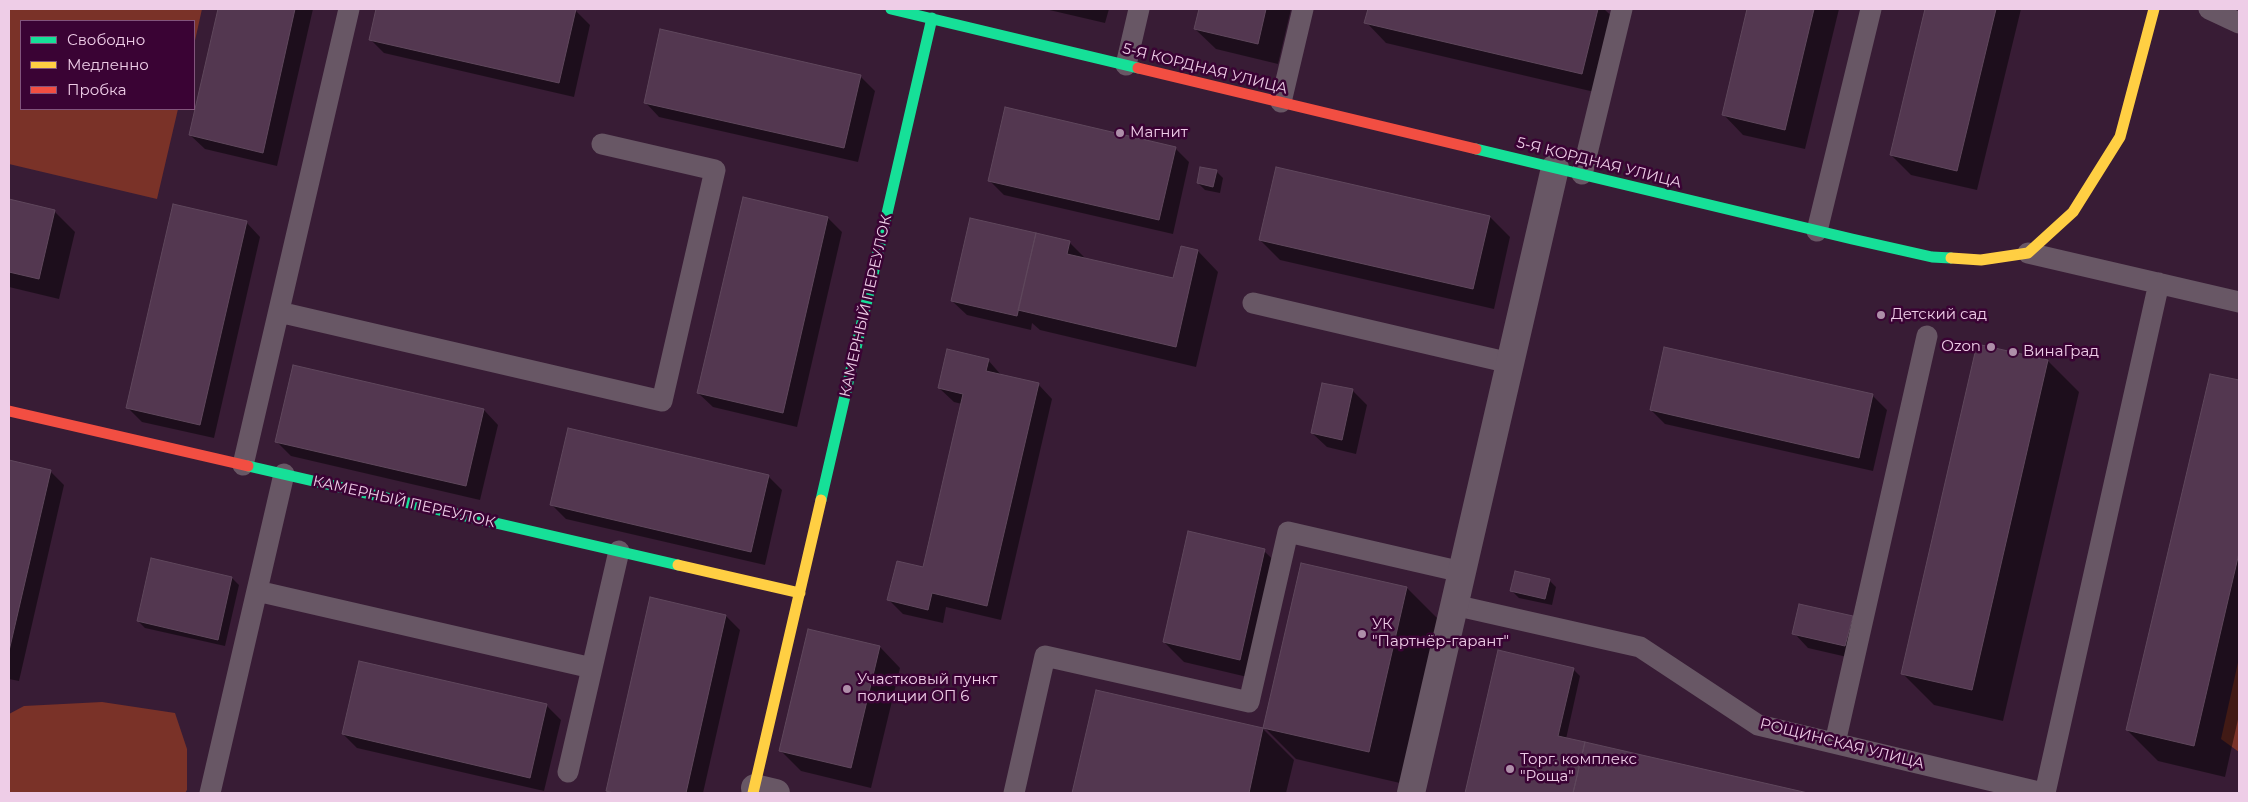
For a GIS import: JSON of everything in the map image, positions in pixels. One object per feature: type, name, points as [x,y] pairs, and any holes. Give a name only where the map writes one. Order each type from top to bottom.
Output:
[{"type":"street","name":"5-Я КОРДНАЯ УЛИЦА","points":[[891,9],[920,14],[1932,258],[1981,260],[2028,253]]},
{"type":"street","points":[[2028,253],[2073,212],[2120,137],[2154,9]]},
{"type":"street","name":"КАМЕРНЫЙ ПЕРЕУЛОК","points":[[761,792],[800,593],[920,14]]},
{"type":"street","points":[[1411,793],[1555,168]]},
{"type":"street","name":"КАМЕРНЫЙ ПЕРЕУЛОК","points":[[9,411],[800,593]]},
{"type":"lane","points":[[243,465],[349,9]]},
{"type":"lane","points":[[1126,65],[1139,9]]},
{"type":"lane","points":[[1281,102],[1303,9]]},
{"type":"lane","points":[[1582,174],[1622,9]]},
{"type":"lane","points":[[1817,231],[1871,9]]},
{"type":"lane","points":[[2209,9],[2239,22]]},
{"type":"lane","points":[[278,312],[662,401],[715,170],[602,144]]},
{"type":"lane","points":[[2028,253],[2239,302]]},
{"type":"lane","points":[[2044,793],[2158,283]]},
{"type":"lane","points":[[1253,303],[1510,363]]},
{"type":"lane","points":[[1835,743],[1927,336]]},
{"type":"lane","points":[[210,793],[284,474]]},
{"type":"lane","points":[[1014,793],[1045,656],[1249,702],[1288,532],[1462,572]]},
{"type":"lane","points":[[568,772],[619,551]]},
{"type":"lane","points":[[257,591],[592,668]]},
{"type":"lane","name":"РОЩИНСКАЯ УЛИЦА","points":[[1454,605],[1640,647],[1758,725],[2044,793]]},
{"type":"shaded area","points":[[9,9],[202,9],[195,40],[195,20],[20,20],[20,110],[178,110],[157,199],[9,164]]},
{"type":"shaded area","points":[[2239,658],[2239,752],[2221,739]]},
{"type":"shaded area","points":[[102,702],[175,713],[187,749],[187,790],[185,793],[9,793],[9,714],[24,706]]},
{"type":"building","points":[[218,9],[295,9],[263,153],[189,135]]},
{"type":"building","points":[[376,9],[576,9],[559,83],[369,40]]},
{"type":"building","points":[[1199,9],[1266,9],[1258,44],[1194,29]]},
{"type":"building","points":[[1368,9],[1598,9],[1582,74],[1364,23]]},
{"type":"building","points":[[1747,9],[1814,9],[1785,130],[1722,115]]},
{"type":"building","points":[[1925,9],[1996,9],[1957,171],[1890,155]]},
{"type":"building","points":[[660,29],[861,75],[844,148],[644,103]]},
{"type":"building","points":[[1005,107],[1176,147],[1159,220],[988,181]]},
{"type":"building","points":[[1200,167],[1217,170],[1213,187],[1197,183]]},
{"type":"building","points":[[1276,167],[1490,216],[1473,289],[1259,240]]},
{"type":"building","points":[[743,197],[828,217],[783,413],[697,393]]},
{"type":"building","points":[[9,199],[55,210],[39,279],[9,272]]},
{"type":"building","points":[[173,204],[247,221],[200,425],[126,408]]},
{"type":"building","points":[[970,218],[1036,233],[1017,316],[951,301]]},
{"type":"building","points":[[1036,233],[1070,241],[1067,254],[1173,278],[1181,246],[1198,250],[1176,347],[1018,310]]},
{"type":"building","points":[[1977,344],[2048,360],[1972,690],[1901,674]]},
{"type":"building","points":[[1664,347],[1873,394],[1859,458],[1650,410]]},
{"type":"building","points":[[947,349],[989,359],[986,371],[1039,383],[987,606],[932,593],[928,610],[887,600],[897,561],[923,567],[963,394],[938,388]]},
{"type":"building","points":[[293,365],[484,409],[466,486],[275,442]]},
{"type":"building","points":[[2210,374],[2239,380],[2239,553],[2194,746],[2126,730]]},
{"type":"building","points":[[1322,383],[1353,389],[1342,440],[1311,433]]},
{"type":"building","points":[[568,428],[769,475],[751,552],[550,505]]},
{"type":"building","points":[[9,460],[51,470],[9,651]]},
{"type":"building","points":[[1188,531],[1265,549],[1240,660],[1163,642]]},
{"type":"building","points":[[151,558],[232,577],[218,640],[137,621]]},
{"type":"building","points":[[1301,563],[1407,587],[1369,752],[1263,728]]},
{"type":"building","points":[[1515,571],[1550,579],[1545,599],[1510,591]]},
{"type":"building","points":[[650,597],[726,615],[686,793],[614,793],[606,791]]},
{"type":"building","points":[[1799,604],[1853,616],[1845,646],[1792,634]]},
{"type":"building","points":[[808,629],[880,646],[851,768],[779,751]]},
{"type":"building","points":[[1498,650],[1574,668],[1558,736],[1585,742],[1573,793],[1465,793]]},
{"type":"building","points":[[359,661],[547,704],[530,778],[342,734]]},
{"type":"building","points":[[1096,690],[1263,728],[1249,793],[1072,793]]},
{"type":"building","points":[[1585,742],[1633,753],[1808,793],[1573,793]]},
{"type":"traffic: fast","points":[[891,9],[1138,68]]},
{"type":"traffic: fast","points":[[821,500],[932,18]]},
{"type":"traffic: fast","points":[[1476,149],[1852,239],[1932,257],[1951,258]]},
{"type":"traffic: fast","points":[[248,466],[678,565]]},
{"type":"traffic: slow","points":[[1951,258],[1981,260],[2028,253],[2073,212],[2120,137],[2154,9]]},
{"type":"traffic: slow","points":[[753,793],[821,500]]},
{"type":"traffic: slow","points":[[678,565],[800,593]]},
{"type":"traffic: jam","points":[[1138,68],[1476,149]]},
{"type":"traffic: jam","points":[[9,411],[248,466]]},
{"type":"place","name":"Магнит","points":[[1120,133]]},
{"type":"place","name":"Детский сад","points":[[1881,315]]},
{"type":"place","name":"Ozon","points":[[1991,347]]},
{"type":"place","name":"ВинаГрад","points":[[2013,352]]},
{"type":"place","name":"УК \"Партнёр-гарант\"","points":[[1362,634]]},
{"type":"place","name":"Участковый пункт полиции ОП 6","points":[[847,689]]},
{"type":"place","name":"Торг. комплекс \"Роща\"","points":[[1510,769]]}]
